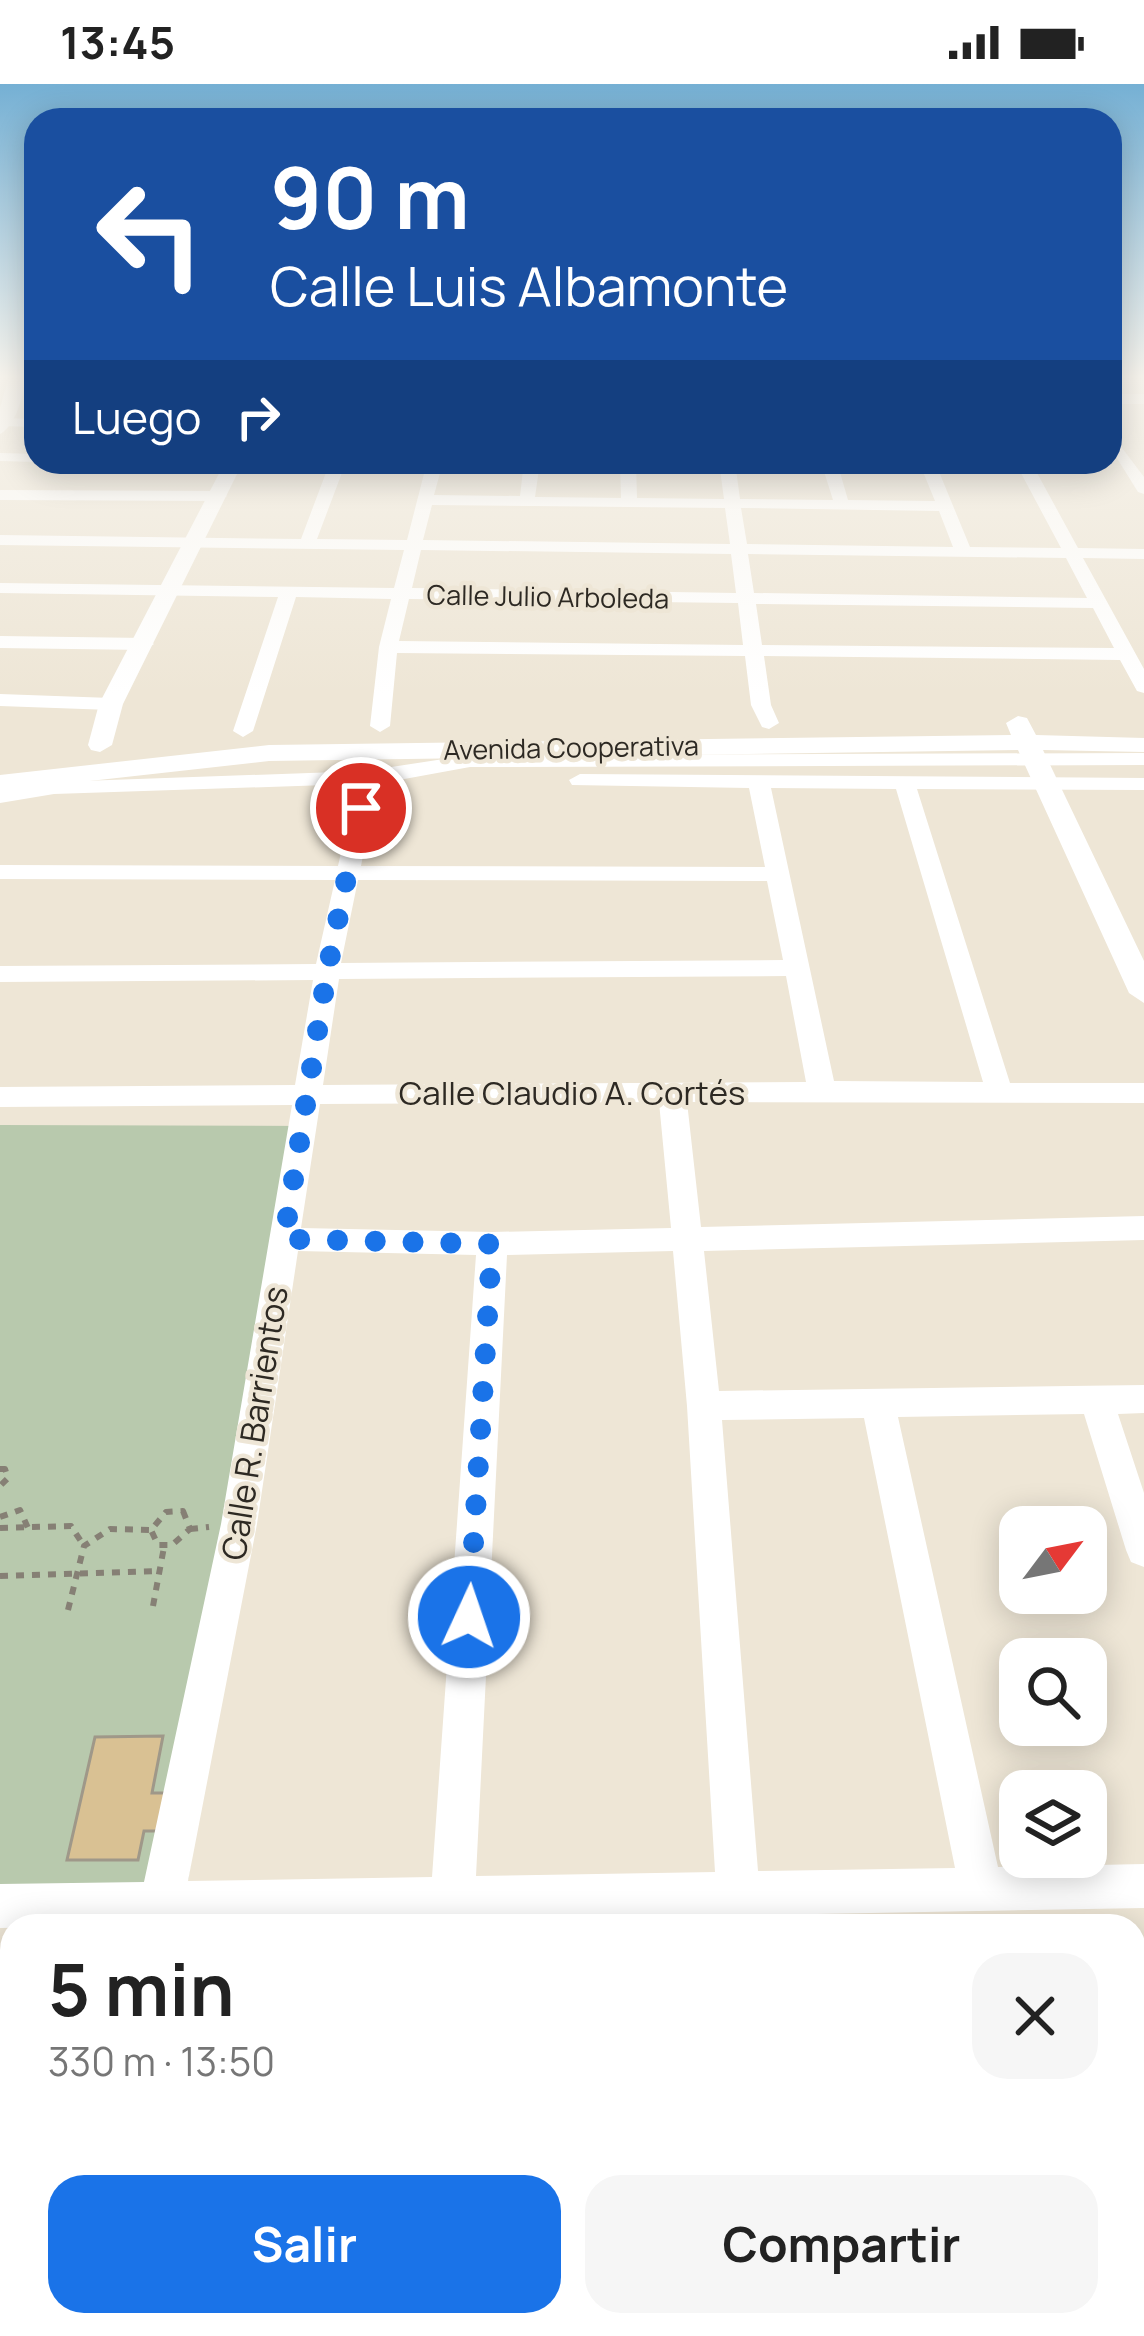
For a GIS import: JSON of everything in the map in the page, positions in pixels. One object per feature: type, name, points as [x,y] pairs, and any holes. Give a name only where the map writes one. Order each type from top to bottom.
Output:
[{"type":"street","points":[[0,759],[90,746],[224,484]]},
{"type":"street","points":[[307,544],[330,484]]},
{"type":"street","points":[[380,726],[388,647],[430,484]]},
{"type":"street","points":[[527,501],[529,484]]},
{"type":"street","points":[[629,484],[629,503]]},
{"type":"street","points":[[730,484],[761,705],[769,723]]},
{"type":"street","points":[[836,484],[842,505]]},
{"type":"street","points":[[936,484],[963,551]]},
{"type":"street","points":[[1035,484],[1144,687]]},
{"type":"street","points":[[0,495],[219,496]]},
{"type":"street","points":[[426,500],[944,506]]},
{"type":"street","points":[[0,540],[1144,554]]},
{"type":"street","name":"Calle Julio Arboleda","points":[[0,589],[1096,603]]},
{"type":"street","points":[[243,731],[289,592]]},
{"type":"street","points":[[0,642],[145,644]]},
{"type":"street","points":[[388,647],[1124,654]]},
{"type":"street","points":[[0,700],[111,704]]},
{"type":"street","name":"Avenida Cooperativa","points":[[161,739],[380,726],[769,723],[1032,751],[1144,723]]},
{"type":"street","name":"Avenida Cooperativa","points":[[0,783],[269,752],[1032,751],[1144,745]]},
{"type":"street","points":[[1032,751],[1144,993]]},
{"type":"street","points":[[368,777],[470,761],[1032,751],[1144,759]]},
{"type":"street","points":[[0,796],[54,788],[368,777],[905,784],[1032,751],[1144,784]]},
{"type":"street","name":"Calle R. Barrientos","points":[[159,1914],[239,1524],[327,972],[368,777]]},
{"type":"street","points":[[759,783],[822,1090]]},
{"type":"street","points":[[905,784],[999,1091]]},
{"type":"street","points":[[0,872],[778,874]]},
{"type":"street","points":[[0,974],[798,968]]},
{"type":"street","name":"Calle Claudio A. Cortés","points":[[0,1097],[822,1090],[1144,1094]]},
{"type":"street","points":[[672,1091],[704,1406],[739,1911]]},
{"type":"street","points":[[284,1239],[492,1244],[1144,1228]]},
{"type":"street","points":[[451,1911],[492,1244]]},
{"type":"street","points":[[704,1406],[1144,1399]]},
{"type":"street","points":[[1097,1401],[1144,1550]]},
{"type":"street","points":[[878,1402],[981,1889]]},
{"type":"street","points":[[276,1914],[739,1911],[981,1889],[1144,1886]]},
{"type":"street","points":[[0,1906],[127,1914]]},
{"type":"path","points":[[0,1469],[5,1468],[8,1478],[0,1486]]},
{"type":"path","points":[[0,1517],[5,1511],[20,1510],[28,1528]]},
{"type":"path","points":[[183,1511],[190,1529],[172,1545],[158,1545],[152,1530],[166,1512],[183,1511]]},
{"type":"path","points":[[0,1528],[71,1526],[84,1546]]},
{"type":"path","points":[[68,1610],[84,1546],[110,1529],[152,1530]]},
{"type":"path","points":[[153,1606],[165,1545]]},
{"type":"path","points":[[0,1576],[160,1571]]},
{"type":"green space","points":[[0,1125],[313,1126],[184,1904],[0,1908]]},
{"type":"building","points":[[163,1736],[152,1793],[168,1793],[162,1831],[144,1831],[138,1860],[67,1860],[95,1737]]},
{"type":"route","points":[[361,808],[327,972],[284,1239],[492,1244],[469,1617]]}]
